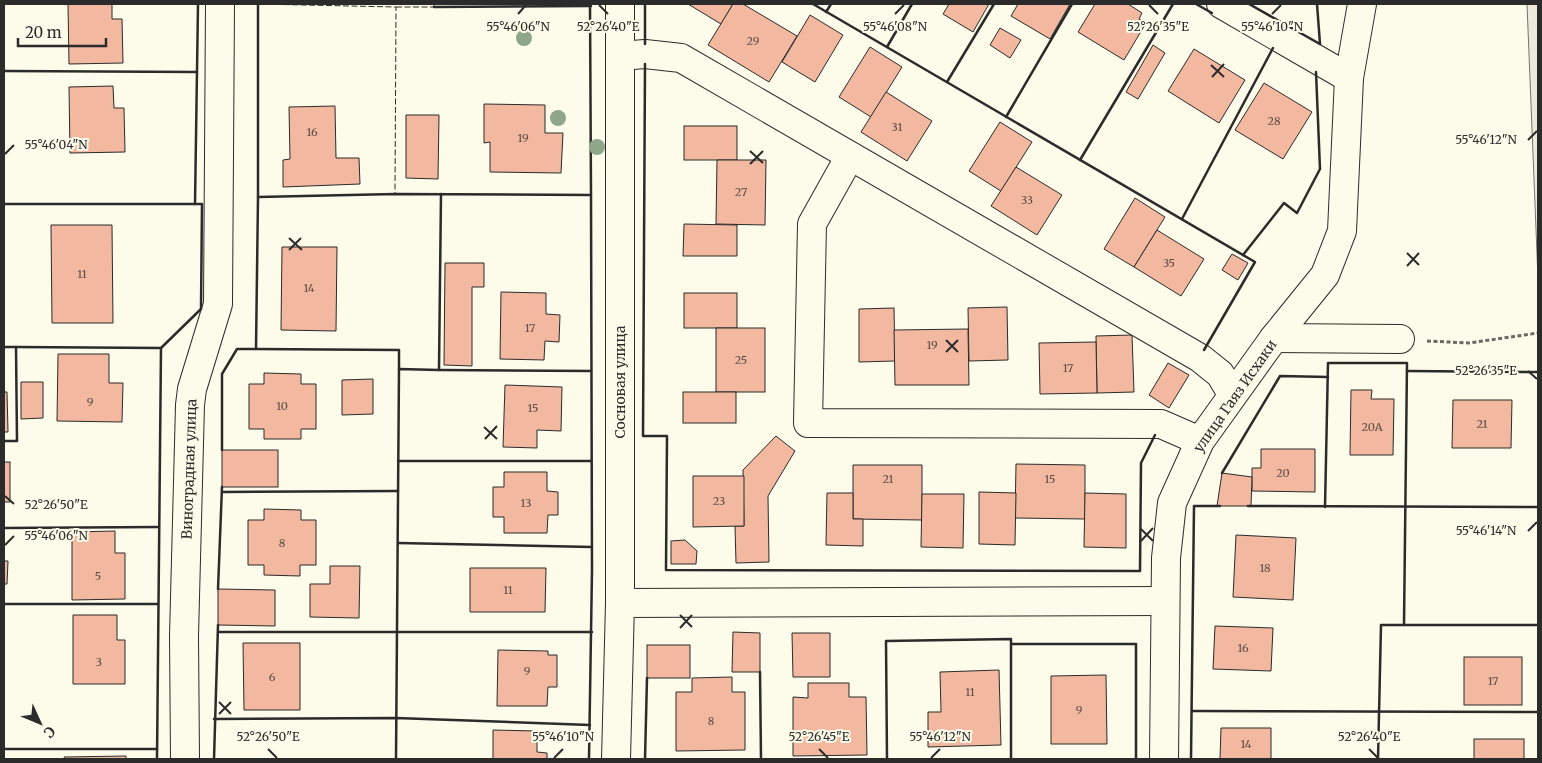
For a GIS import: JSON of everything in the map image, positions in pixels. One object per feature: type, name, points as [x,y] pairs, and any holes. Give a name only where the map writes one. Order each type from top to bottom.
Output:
[{"type":"street","name":"Виноградная улица","points":[[185,759],[184,636],[190,405],[192,389],[218,304],[220,4]]},
{"type":"street","name":"Сосновая улица","points":[[616,759],[620,603],[620,4]]},
{"type":"street","points":[[1221,4],[1349,78]]},
{"type":"street","name":"улица Гаяз Исхаки","points":[[1164,759],[1166,558],[1172,502],[1200,441],[1274,338],[1325,276],[1342,231],[1349,78],[1362,4]]},
{"type":"street","points":[[620,56],[645,54],[681,58],[1200,358],[1220,374],[1232,394]]},
{"type":"street","points":[[850,156],[812,224],[808,424],[1161,424],[1200,441]]},
{"type":"street","points":[[1274,338],[1400,339]]},
{"type":"street","points":[[620,603],[1165,601]]},
{"type":"path","points":[[1400,339],[1469,343],[1538,333]]},
{"type":"shaded area","points":[[1527,4],[1538,4],[1538,279]]},
{"type":"building","points":[[68,4],[112,4],[112,19],[122,19],[123,63],[69,64]]},
{"type":"building","points":[[688,4],[733,4],[721,24]]},
{"type":"building","points":[[733,4],[743,4],[797,36],[769,82],[708,45]]},
{"type":"building","points":[[949,4],[989,4],[973,32],[943,14]]},
{"type":"building","points":[[1018,4],[1070,4],[1050,39],[1011,16]]},
{"type":"building","points":[[1095,4],[1128,4],[1142,13],[1139,19],[1146,23],[1124,60],[1078,32]]},
{"type":"building","points":[[810,15],[843,35],[815,82],[782,62]]},
{"type":"building","points":[[1000,28],[1021,40],[1010,58],[990,45]]},
{"type":"building","points":[[1153,45],[1165,53],[1138,99],[1126,92]]},
{"type":"building","points":[[870,47],[902,67],[871,117],[839,97]]},
{"type":"building","points":[[1194,49],[1245,80],[1219,123],[1168,91]]},
{"type":"building","points":[[1264,83],[1312,112],[1283,159],[1235,130]]},
{"type":"building","points":[[113,86],[114,108],[124,108],[125,152],[70,153],[69,87]]},
{"type":"building","points":[[886,92],[932,121],[907,161],[861,132]]},
{"type":"building","points":[[484,104],[545,105],[545,133],[563,133],[561,173],[490,172],[490,142],[484,143]]},
{"type":"building","points":[[335,106],[336,158],[359,158],[360,184],[283,187],[283,160],[290,159],[289,107]]},
{"type":"building","points":[[406,115],[439,115],[438,179],[406,178]]},
{"type":"building","points":[[1000,122],[1032,142],[1001,191],[969,171]]},
{"type":"building","points":[[684,126],[737,126],[737,160],[684,160]]},
{"type":"building","points":[[717,160],[766,160],[765,225],[716,224]]},
{"type":"building","points":[[1016,167],[1062,195],[1037,235],[991,206]]},
{"type":"building","points":[[1135,198],[1165,217],[1134,267],[1104,249]]},
{"type":"building","points":[[684,224],[737,225],[737,256],[683,256]]},
{"type":"building","points":[[51,225],[112,225],[113,323],[52,323]]},
{"type":"building","points":[[1157,230],[1204,259],[1181,296],[1134,267]]},
{"type":"building","points":[[282,247],[337,247],[336,331],[281,330]]},
{"type":"building","points":[[1232,254],[1248,263],[1238,280],[1222,270]]},
{"type":"building","points":[[445,263],[484,263],[484,287],[472,287],[472,366],[444,365]]},
{"type":"building","points":[[501,292],[546,293],[546,314],[560,315],[559,342],[545,341],[544,360],[500,359]]},
{"type":"building","points":[[684,293],[737,293],[737,328],[684,328]]},
{"type":"building","points":[[1007,307],[1008,360],[969,361],[968,308]]},
{"type":"building","points":[[894,308],[895,361],[859,362],[859,309]]},
{"type":"building","points":[[716,328],[765,328],[765,392],[716,392]]},
{"type":"building","points":[[968,329],[969,385],[895,385],[894,330]]},
{"type":"building","points":[[1132,335],[1134,392],[1097,393],[1096,336]]},
{"type":"building","points":[[1096,342],[1097,393],[1040,394],[1039,343]]},
{"type":"building","points":[[58,354],[109,354],[109,383],[123,383],[122,422],[57,421]]},
{"type":"building","points":[[1168,363],[1189,375],[1169,408],[1149,395]]},
{"type":"building","points":[[264,373],[301,374],[301,384],[316,384],[316,429],[301,429],[301,439],[264,439],[264,429],[249,429],[249,384],[264,384]]},
{"type":"building","points":[[373,379],[373,414],[342,415],[342,380]]},
{"type":"building","points":[[21,382],[43,382],[43,418],[21,419]]},
{"type":"building","points":[[505,385],[562,387],[561,431],[537,430],[537,448],[503,447]]},
{"type":"building","points":[[1351,390],[1372,390],[1371,399],[1394,399],[1393,455],[1350,455]]},
{"type":"building","points":[[4,392],[7,392],[8,432],[4,432]]},
{"type":"building","points":[[683,392],[736,392],[736,423],[683,423]]},
{"type":"building","points":[[1453,400],[1512,400],[1511,448],[1452,448]]},
{"type":"building","points":[[776,436],[795,451],[768,496],[769,562],[736,563],[735,526],[744,526],[743,470]]},
{"type":"building","points":[[1261,449],[1315,449],[1315,492],[1252,491],[1252,468],[1261,468]]},
{"type":"building","points":[[222,450],[278,450],[278,487],[222,487]]},
{"type":"building","points":[[4,462],[10,462],[10,502],[4,502]]},
{"type":"building","points":[[1016,464],[1085,465],[1085,519],[1015,518]]},
{"type":"building","points":[[853,465],[922,465],[922,520],[853,519]]},
{"type":"building","points":[[504,472],[547,472],[547,491],[558,492],[558,515],[548,515],[547,533],[504,533],[504,517],[493,517],[493,487],[504,487]]},
{"type":"building","points":[[1222,473],[1252,477],[1251,506],[1217,506]]},
{"type":"building","points":[[693,476],[744,476],[744,526],[693,527]]},
{"type":"building","points":[[979,492],[1016,493],[1015,545],[979,544]]},
{"type":"building","points":[[827,493],[853,493],[853,519],[863,519],[863,546],[826,545]]},
{"type":"building","points":[[1085,493],[1126,494],[1126,548],[1084,547]]},
{"type":"building","points":[[922,494],[964,494],[963,548],[921,547]]},
{"type":"building","points":[[264,509],[301,510],[301,520],[316,520],[316,565],[300,565],[300,576],[264,575],[264,565],[248,565],[248,520],[264,520]]},
{"type":"building","points":[[115,531],[115,553],[125,553],[125,599],[72,600],[72,532]]},
{"type":"building","points":[[1236,535],[1296,538],[1293,600],[1233,597]]},
{"type":"building","points":[[685,540],[697,551],[696,564],[671,564],[671,541]]},
{"type":"building","points":[[4,561],[8,561],[7,584],[4,584]]},
{"type":"building","points":[[330,566],[360,566],[359,618],[310,617],[310,584],[330,584]]},
{"type":"building","points":[[470,568],[546,568],[545,612],[470,612]]},
{"type":"building","points":[[218,589],[275,590],[275,626],[218,625]]},
{"type":"building","points":[[73,615],[117,615],[117,640],[125,640],[125,684],[73,684]]},
{"type":"building","points":[[1215,626],[1273,628],[1271,671],[1213,669]]},
{"type":"building","points":[[733,632],[760,633],[760,672],[732,672]]},
{"type":"building","points":[[792,633],[830,633],[830,677],[793,677]]},
{"type":"building","points":[[243,643],[300,643],[300,710],[244,710]]},
{"type":"building","points":[[647,645],[690,645],[690,678],[647,678]]},
{"type":"building","points":[[498,650],[548,651],[548,655],[557,655],[557,687],[548,687],[547,706],[497,706]]},
{"type":"building","points":[[1464,657],[1522,657],[1522,705],[1464,705]]},
{"type":"building","points":[[999,670],[1001,745],[928,747],[928,712],[941,712],[940,672]]},
{"type":"building","points":[[1106,675],[1107,744],[1051,744],[1051,676]]},
{"type":"building","points":[[732,677],[732,692],[745,692],[745,750],[676,751],[676,692],[692,692],[692,678]]},
{"type":"building","points":[[808,683],[849,683],[849,697],[866,697],[867,755],[793,756],[793,697],[808,698]]},
{"type":"building","points":[[1221,728],[1271,728],[1271,759],[1220,759]]},
{"type":"building","points":[[493,730],[537,731],[537,752],[547,753],[547,759],[493,759]]},
{"type":"building","points":[[1474,739],[1524,739],[1524,759],[1474,759]]},
{"type":"building","points":[[126,756],[126,759],[65,759],[64,757]]},
{"type":"fence","points":[[258,4],[396,7],[395,194]]},
{"type":"fence","points":[[396,7],[434,7],[434,4]]},
{"type":"wall","points":[[157,759],[161,348],[201,309],[202,204],[195,204],[198,4]]},
{"type":"wall","points":[[590,4],[591,195]]},
{"type":"wall","points":[[645,4],[645,44]]},
{"type":"wall","points":[[813,4],[1255,262],[1204,350]]},
{"type":"wall","points":[[826,12],[831,4]]},
{"type":"wall","points":[[887,47],[912,4]]},
{"type":"wall","points":[[947,82],[994,4]]},
{"type":"wall","points":[[1006,117],[1072,4]]},
{"type":"wall","points":[[1080,160],[1173,4]]},
{"type":"wall","points":[[1196,4],[1212,13]]},
{"type":"wall","points":[[1249,4],[1320,44]]},
{"type":"wall","points":[[1317,4],[1320,44]]},
{"type":"wall","points":[[258,5],[258,197]]},
{"type":"wall","points":[[434,7],[591,6]]},
{"type":"wall","points":[[1182,219],[1273,48]]},
{"type":"wall","points":[[645,64],[643,436],[667,436],[666,570],[1140,571],[1141,463],[1155,435]]},
{"type":"wall","points":[[4,71],[197,72]]},
{"type":"wall","points":[[1243,255],[1284,203],[1297,213],[1320,169],[1316,72]]},
{"type":"wall","points":[[222,450],[222,374],[237,349],[256,349],[258,197],[395,194],[591,195],[592,570],[589,759]]},
{"type":"wall","points":[[396,759],[399,369],[439,370],[441,194]]},
{"type":"wall","points":[[4,204],[195,204]]},
{"type":"wall","points":[[4,347],[16,347],[17,441],[4,441]]},
{"type":"wall","points":[[16,347],[161,348]]},
{"type":"wall","points":[[256,349],[399,350],[399,369]]},
{"type":"wall","points":[[1325,507],[1328,363],[1407,363],[1404,625],[1381,625],[1378,759]]},
{"type":"wall","points":[[439,370],[591,371]]},
{"type":"wall","points":[[1407,371],[1538,372]]},
{"type":"wall","points":[[1222,473],[1280,376],[1328,377]]},
{"type":"wall","points":[[398,461],[591,461]]},
{"type":"wall","points":[[218,589],[222,487]]},
{"type":"wall","points":[[222,492],[398,491]]},
{"type":"wall","points":[[1191,759],[1194,506],[1220,506]]},
{"type":"wall","points":[[1248,506],[1538,507]]},
{"type":"wall","points":[[4,528],[158,527]]},
{"type":"wall","points":[[398,543],[592,547]]},
{"type":"wall","points":[[4,604],[158,604]]},
{"type":"wall","points":[[214,759],[218,625]]},
{"type":"wall","points":[[1404,625],[1538,625]]},
{"type":"wall","points":[[219,632],[592,632]]},
{"type":"wall","points":[[887,759],[886,641],[1011,639],[1011,759]]},
{"type":"wall","points":[[1012,644],[1136,644],[1136,759]]},
{"type":"wall","points":[[760,672],[761,759]]},
{"type":"wall","points":[[645,759],[647,678]]},
{"type":"wall","points":[[1192,711],[1538,712]]},
{"type":"wall","points":[[214,719],[396,718],[590,725]]},
{"type":"wall","points":[[4,749],[157,749]]}]
